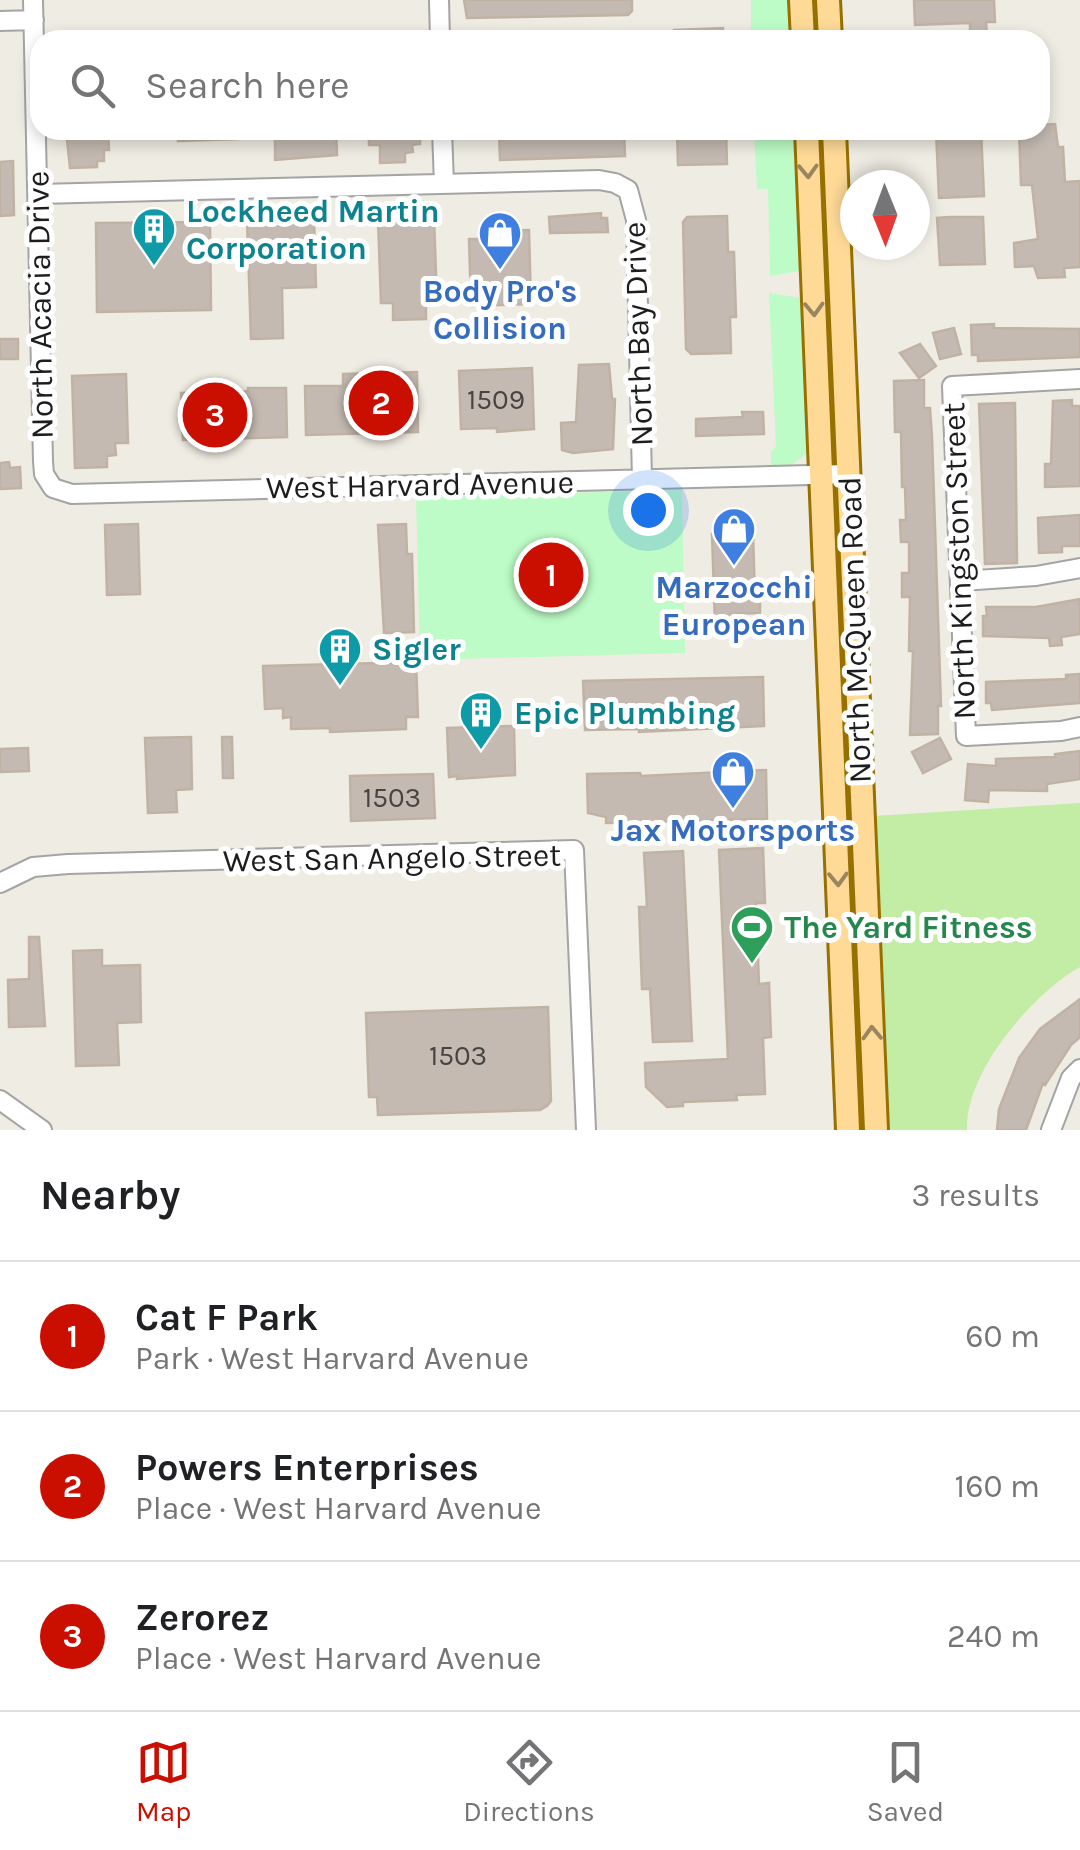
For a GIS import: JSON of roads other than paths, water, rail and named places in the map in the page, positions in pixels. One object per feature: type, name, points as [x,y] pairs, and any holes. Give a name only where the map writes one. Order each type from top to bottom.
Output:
[{"type":"main road","points":[[801,0],[802,30]]},
{"type":"main road","points":[[828,0],[830,30]]},
{"type":"main road","name":"North McQueen Road","points":[[807,140],[848,1130]]},
{"type":"main road","name":"North McQueen Road","points":[[834,140],[876,1130]]},
{"type":"main road","points":[[810,212],[838,211]]},
{"type":"street","name":"North Acacia Drive","points":[[33,0],[34,30]]},
{"type":"street","points":[[439,0],[440,30]]},
{"type":"street","points":[[0,21],[34,20]]},
{"type":"street","name":"North Acacia Drive","points":[[37,140],[43,461],[44,474],[53,488]]},
{"type":"street","points":[[39,194],[444,184],[442,140]]},
{"type":"street","name":"North Bay Drive","points":[[444,184],[599,180],[628,190],[636,220],[642,480]]},
{"type":"street","name":"North Kingston Street","points":[[1080,379],[952,386],[966,736],[1080,727]]},
{"type":"street","name":"West Harvard Avenue","points":[[53,488],[70,494],[848,474]]},
{"type":"street","points":[[962,581],[1036,576],[1080,568]]},
{"type":"street","name":"West San Angelo Street","points":[[0,883],[33,867],[68,864],[574,850],[586,1130]]},
{"type":"street","points":[[1051,1130],[1077,1076]]},
{"type":"street","points":[[0,1100],[42,1130]]},
{"type":"place","name":"Lockheed Martin Corporation","points":[[154,267]]},
{"type":"place","name":"Body Pro's Collision","points":[[500,271]]},
{"type":"place","name":"Powers Enterprises","points":[[381,403]]},
{"type":"place","name":"Zerorez","points":[[215,415]]},
{"type":"place","name":"Marzocchi European","points":[[734,567]]},
{"type":"place","name":"Cat F Park","points":[[551,575]]},
{"type":"place","name":"Sigler","points":[[340,687]]},
{"type":"place","name":"Epic Plumbing","points":[[481,751]]},
{"type":"place","name":"Jax Motorsports","points":[[733,810]]},
{"type":"place","name":"The Yard Fitness","points":[[752,965]]}]
